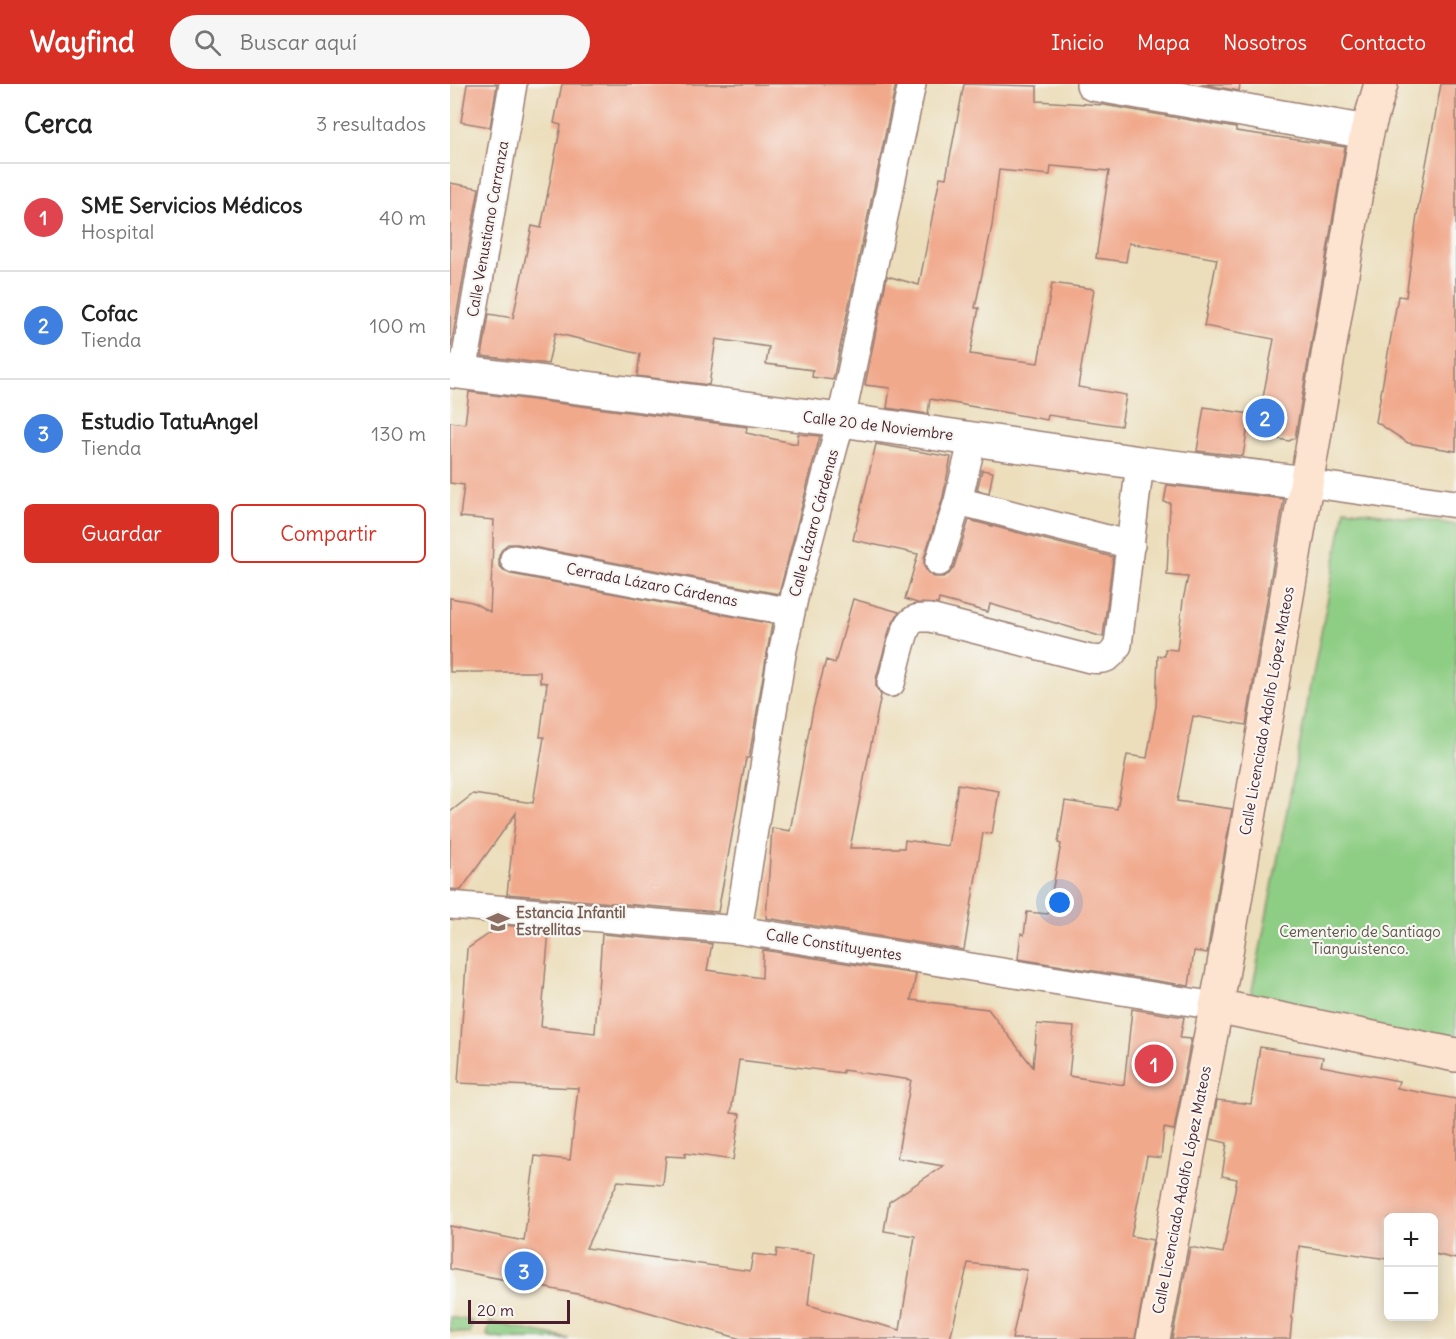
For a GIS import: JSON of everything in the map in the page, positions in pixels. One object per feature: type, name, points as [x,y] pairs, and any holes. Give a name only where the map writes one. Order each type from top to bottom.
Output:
[{"type":"main road","name":"Calle Licenciado Adolfo López Mateos","points":[[1153,1339],[1216,1006],[1367,132],[1381,84]]},
{"type":"main road","points":[[1216,1006],[1456,1054]]},
{"type":"street","name":"Calle Venustiano Carranza","points":[[457,372],[513,84]]},
{"type":"street","name":"Calle Lázaro Cárdenas","points":[[738,930],[782,654],[841,420],[912,84]]},
{"type":"street","points":[[1093,84],[1367,132]]},
{"type":"street","name":"Calle 20 de Noviembre","points":[[457,372],[841,420],[1140,463],[1306,483]]},
{"type":"street","points":[[939,562],[958,501],[973,438]]},
{"type":"street","points":[[891,683],[906,631],[910,622],[918,618],[930,618],[1090,659],[1102,660],[1112,656],[1118,645],[1140,463]]},
{"type":"street","points":[[1306,483],[1456,504]]},
{"type":"street","points":[[958,501],[1131,545]]},
{"type":"street","name":"Cerrada Lázaro Cárdenas","points":[[514,559],[791,612]]},
{"type":"street","name":"Calle Constituyentes","points":[[450,905],[738,930],[1216,1006]]},
{"type":"green space","name":"Cementerio de Santiago Tianguistenco.","points":[[1345,509],[1456,525],[1456,1060],[1247,1017]]},
{"type":"green space","points":[[450,1317],[472,1321],[470,1334],[450,1331]]},
{"type":"green space","points":[[490,1322],[569,1339],[503,1339],[487,1336]]},
{"type":"building","points":[[467,84],[497,84],[490,127],[461,122]]},
{"type":"building","points":[[562,84],[896,84],[833,380],[812,377],[813,370],[766,364],[769,347],[716,339],[709,385],[637,376],[640,354],[555,333],[548,364],[482,356],[489,314],[513,318],[532,226],[541,228],[561,125],[554,123]]},
{"type":"building","points":[[964,84],[1037,86],[1037,101],[1104,105],[1236,128],[1236,131],[1345,147],[1295,438],[1289,441],[1256,435],[1274,339],[1204,326],[1217,259],[1129,243],[1126,262],[1096,258],[1109,171],[1051,166],[1050,175],[999,170],[992,226],[975,308],[979,308],[970,354],[1038,363],[1052,283],[1094,289],[1078,387],[1126,395],[1121,426],[1048,415],[1047,420],[930,399],[928,414],[887,408],[890,388],[865,385],[887,276],[919,285],[940,177],[946,178]]},
{"type":"building","points":[[1202,84],[1240,84],[1239,91]]},
{"type":"building","points":[[1441,84],[1456,84],[1456,451],[1408,443],[1376,422],[1398,296],[1406,297],[1418,208]]},
{"type":"building","points":[[450,183],[479,188],[451,347],[450,347]]},
{"type":"building","points":[[469,392],[747,427],[746,433],[797,444],[798,434],[820,436],[779,594],[517,544],[508,544],[499,555],[499,565],[511,574],[772,624],[749,758],[746,758],[718,912],[507,894],[516,813],[461,890],[450,889],[450,812],[473,794],[533,803],[544,737],[540,737],[547,683],[540,682],[540,672],[450,672],[450,598],[472,602],[490,612],[494,520],[460,517],[464,485],[450,483],[450,422],[465,424]]},
{"type":"building","points":[[1204,407],[1250,414],[1243,456],[1197,451]]},
{"type":"building","points":[[876,444],[951,457],[943,497],[924,558],[924,566],[934,577],[949,574],[954,567],[969,520],[1113,557],[1103,637],[990,604],[988,612],[939,599],[938,604],[917,603],[905,599],[918,554],[853,540]]},
{"type":"building","points":[[982,470],[993,472],[989,493],[977,490]]},
{"type":"building","points":[[1167,485],[1284,499],[1246,725],[1193,716],[1177,801],[1232,809],[1207,953],[1194,951],[1189,986],[1018,959],[1021,933],[1024,935],[1027,912],[1048,914],[1061,844],[1058,843],[1065,801],[1117,809],[1127,755],[1147,758],[1156,706],[1158,656],[1165,656],[1165,649],[1177,650],[1188,577],[1167,575],[1170,503],[1164,502]]},
{"type":"building","points":[[853,599],[899,612],[890,628],[876,679],[876,687],[881,695],[850,848],[904,848],[905,840],[948,846],[958,784],[999,791],[992,834],[983,833],[964,950],[766,918],[772,828],[790,831],[813,709],[826,660],[835,663]]},
{"type":"building","points":[[502,925],[549,929],[541,1027],[595,1033],[602,934],[712,944],[707,970],[762,978],[763,950],[916,974],[911,1000],[988,1009],[1033,1067],[1037,1024],[1074,1027],[1069,1076],[1124,1085],[1132,1009],[1184,1017],[1180,1038],[1191,1039],[1174,1130],[1164,1128],[1161,1158],[1147,1156],[1131,1236],[1153,1240],[1135,1339],[1012,1339],[1027,1270],[968,1263],[950,1339],[741,1339],[603,1299],[450,1269],[450,1226],[524,1241],[535,1156],[570,1160],[578,1088],[458,1083],[467,949]],"holes":[[[739,1060],[843,1073],[843,1070],[911,1080],[897,1158],[943,1166],[889,1202],[884,1231],[915,1236],[900,1330],[808,1305],[814,1254],[777,1249],[776,1257],[753,1254],[750,1271],[586,1248],[618,1181],[663,1185],[666,1156],[685,1157],[685,1153],[733,1160],[740,1114],[731,1113]]]},
{"type":"building","points":[[1260,1047],[1323,1057],[1321,1066],[1399,1081],[1397,1088],[1456,1099],[1456,1259],[1438,1255],[1438,1213],[1384,1213],[1384,1259],[1299,1246],[1290,1339],[1172,1339],[1190,1247],[1223,1253],[1237,1179],[1222,1176],[1227,1143],[1210,1139],[1217,1100],[1251,1104]]},
{"type":"place","name":"Cofac","points":[[1265,418]]},
{"type":"place","name":"Estancia Infantil Estrellitas","points":[[498,922]]},
{"type":"place","name":"SME Servicios Médicos","points":[[1154,1064]]},
{"type":"place","name":"Estudio TatuAngel","points":[[524,1271]]}]
